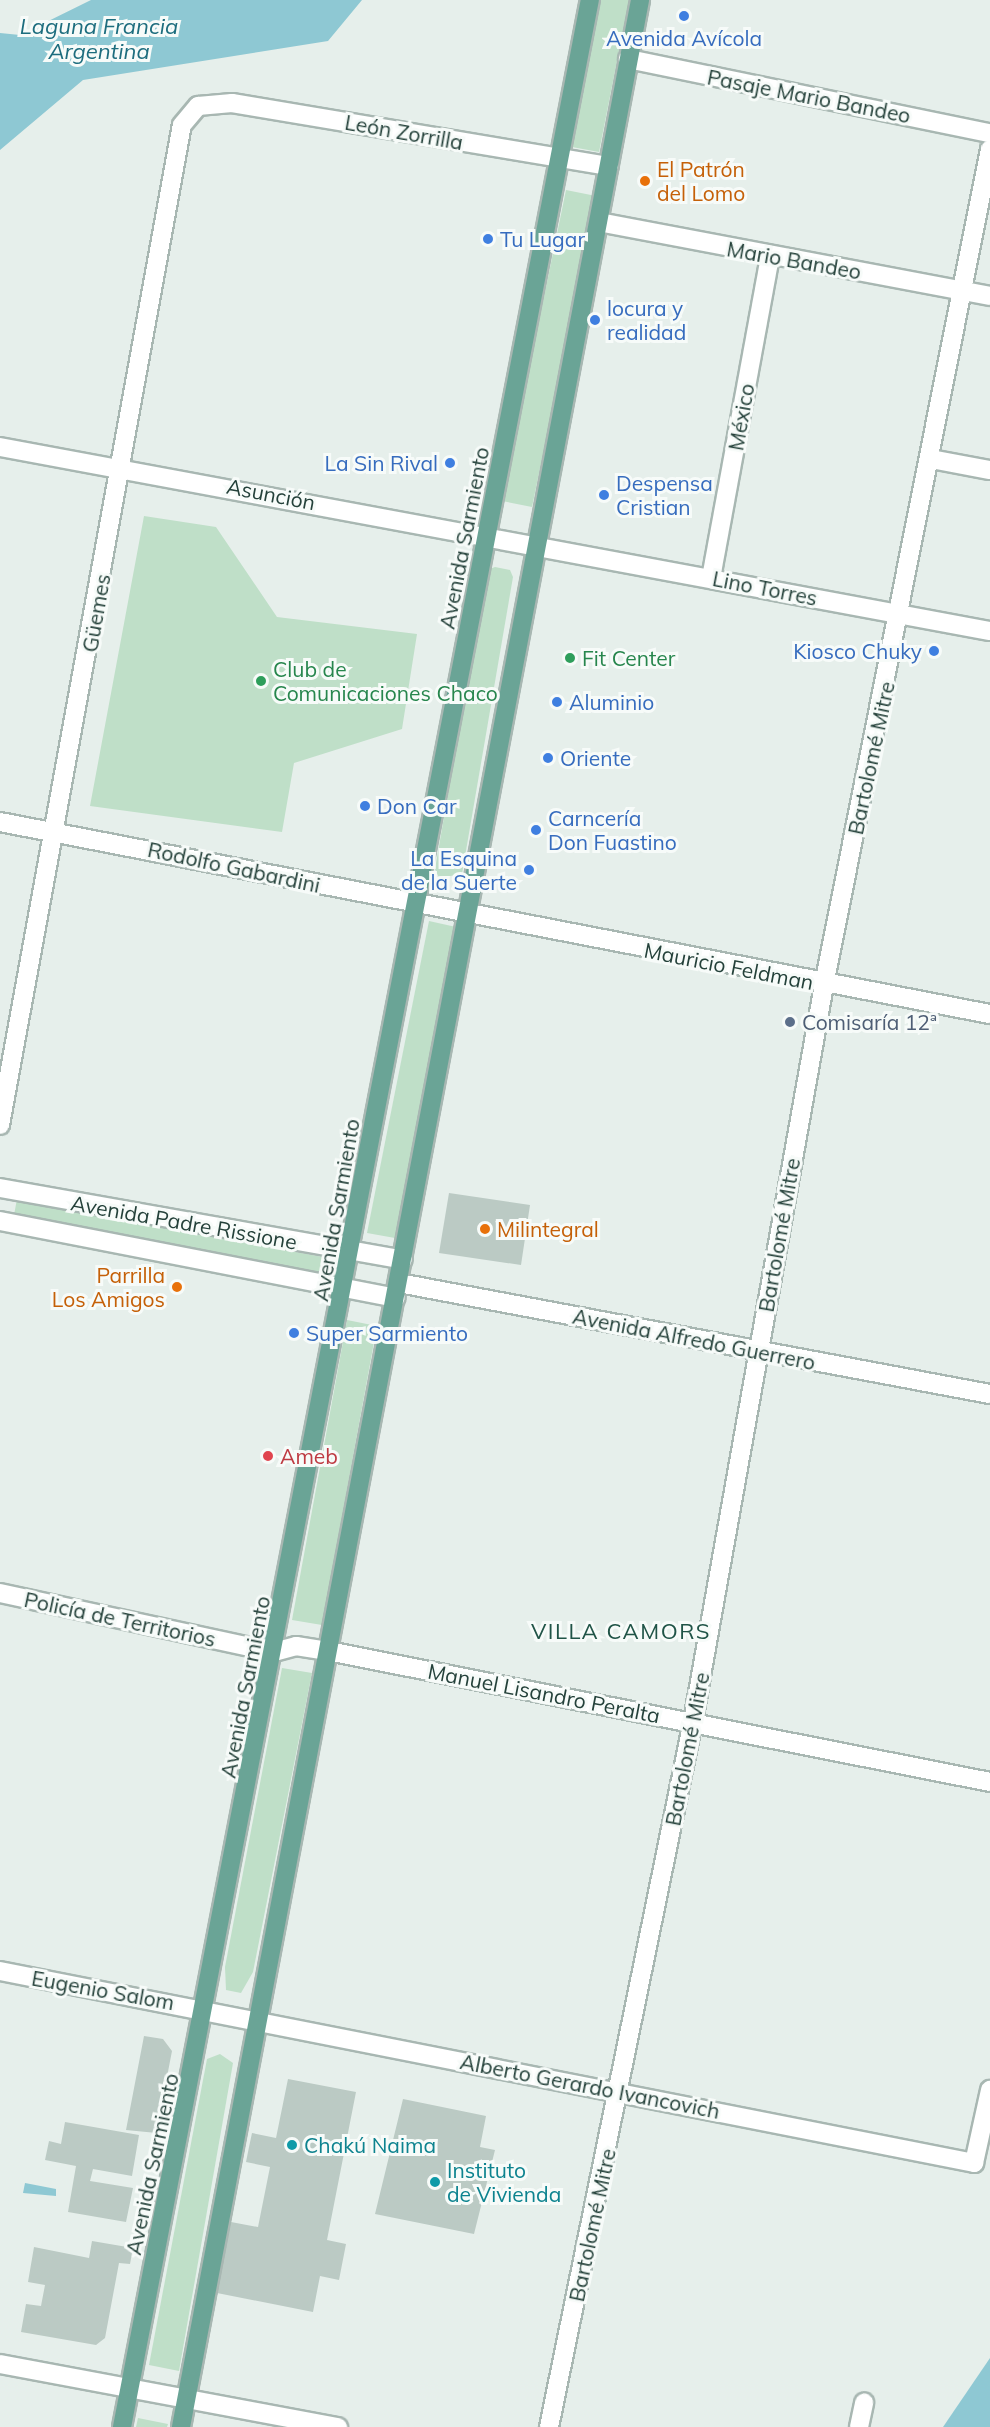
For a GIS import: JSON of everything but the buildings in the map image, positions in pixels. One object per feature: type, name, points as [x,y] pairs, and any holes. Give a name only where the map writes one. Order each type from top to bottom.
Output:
[{"type":"main road","name":"Avenida Sarmiento","points":[[122,2427],[206,2009],[351,1253],[415,904],[489,534],[590,0]]},
{"type":"main road","points":[[181,2427],[540,547],[640,0]]},
{"type":"street","name":"Pasaje Mario Bandeo","points":[[628,59],[990,133]]},
{"type":"street","name":"León Zorrilla","points":[[198,106],[232,103],[609,166]]},
{"type":"street","name":"Güemes","points":[[0,1125],[124,466],[182,125],[198,106]]},
{"type":"street","name":"Bartolomé Mitre","points":[[549,2427],[620,2092],[693,1721],[824,985],[932,459],[961,290],[990,149]]},
{"type":"street","name":"Mario Bandeo","points":[[598,222],[770,257],[990,296]]},
{"type":"street","name":"México","points":[[711,578],[770,257]]},
{"type":"street","name":"Asunción","points":[[0,447],[124,466],[489,534],[540,547]]},
{"type":"street","points":[[932,459],[990,470]]},
{"type":"street","name":"Lino Torres","points":[[540,547],[990,631]]},
{"type":"street","name":"Rodolfo Gabardini","points":[[0,822],[56,831],[468,916]]},
{"type":"street","name":"Mauricio Feldman","points":[[468,916],[824,985],[990,1014]]},
{"type":"street","name":"Avenida Padre Rissione","points":[[0,1188],[351,1253],[403,1260]]},
{"type":"street","name":"Avenida Padre Rissione","points":[[0,1221],[344,1289],[398,1291]]},
{"type":"street","name":"Avenida Alfredo Guerrero","points":[[398,1291],[990,1394]]},
{"type":"street","name":"Policía de Territorios","points":[[0,1593],[274,1652]]},
{"type":"street","name":"Manuel Lisandro Peralta","points":[[274,1652],[296,1646],[693,1721],[990,1782]]},
{"type":"street","name":"Eugenio Salom","points":[[0,1971],[206,2009]]},
{"type":"street","name":"Alberto Gerardo Ivancovich","points":[[206,2009],[974,2163],[990,2090]]},
{"type":"street","points":[[0,2364],[129,2390],[338,2427]]},
{"type":"street","points":[[859,2427],[864,2403]]},
{"type":"green space","points":[[600,0],[629,0],[599,152],[572,147]]},
{"type":"green space","points":[[566,190],[596,196],[532,507],[502,501]]},
{"type":"green space","name":"Club de Comunicaciones Chaco","points":[[144,516],[216,527],[277,617],[417,634],[402,729],[294,763],[282,832],[90,806]]},
{"type":"green space","points":[[495,567],[510,570],[513,577],[462,874],[439,878],[435,869],[487,570]]},
{"type":"green space","points":[[429,921],[456,927],[395,1238],[367,1233]]},
{"type":"green space","points":[[17,1199],[328,1258],[325,1274],[14,1215]]},
{"type":"green space","points":[[347,1320],[377,1326],[322,1625],[292,1620]]},
{"type":"green space","points":[[282,1668],[312,1673],[253,1972],[241,1993],[226,1990],[225,1967]]},
{"type":"green space","points":[[220,2054],[233,2063],[179,2371],[149,2365],[207,2059]]},
{"type":"green space","points":[[138,2418],[168,2424],[167,2427],[136,2427]]},
{"type":"water","name":"Laguna Francia Argentina","points":[[91,0],[362,0],[328,41],[83,80],[0,150],[0,33],[20,35]]},
{"type":"water","points":[[25,2183],[56,2189],[56,2196],[23,2193]]},
{"type":"water","points":[[990,2358],[990,2427],[943,2427]]},
{"type":"place","name":"Avenida Avícola","points":[[684,16]]},
{"type":"place","name":"El Patrón del Lomo","points":[[645,181]]},
{"type":"place","name":"Tu Lugar","points":[[488,239]]},
{"type":"place","name":"locura y realidad","points":[[595,320]]},
{"type":"place","name":"La Sin Rival","points":[[450,463]]},
{"type":"place","name":"Despensa Cristian","points":[[604,495]]},
{"type":"place","name":"Kiosco Chuky","points":[[934,651]]},
{"type":"place","name":"Fit Center","points":[[570,658]]},
{"type":"place","name":"Club de Comunicaciones Chaco","points":[[261,681]]},
{"type":"place","name":"Aluminio","points":[[557,702]]},
{"type":"place","name":"Oriente","points":[[548,758]]},
{"type":"place","name":"Don Car","points":[[365,806]]},
{"type":"place","name":"Carncería Don Fuastino","points":[[536,830]]},
{"type":"place","name":"La Esquina de la Suerte","points":[[529,870]]},
{"type":"place","name":"Comisaría 12ª","points":[[790,1022]]},
{"type":"place","name":"Milintegral","points":[[485,1229]]},
{"type":"place","name":"Parrilla Los Amigos","points":[[177,1287]]},
{"type":"place","name":"Super Sarmiento","points":[[294,1333]]},
{"type":"place","name":"Ameb","points":[[268,1456]]},
{"type":"place","name":"Chakú Naima","points":[[292,2145]]},
{"type":"place","name":"Instituto de Vivienda","points":[[435,2182]]},
{"type":"district","name":"VILLA CAMORS","points":[[621,1632]]}]
